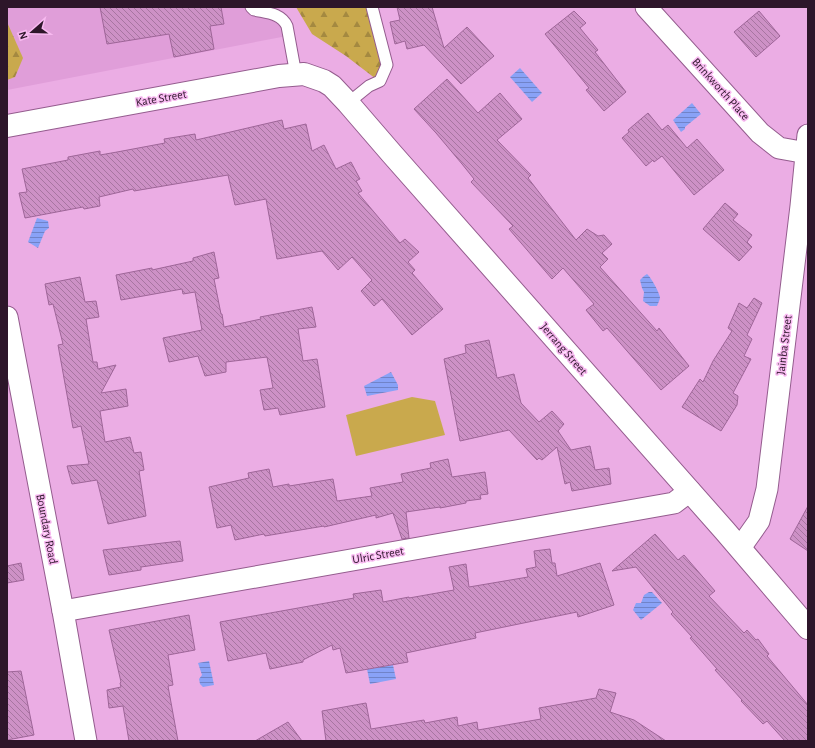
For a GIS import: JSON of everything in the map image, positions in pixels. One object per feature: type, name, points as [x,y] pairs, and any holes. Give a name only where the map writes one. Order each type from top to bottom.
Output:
[{"type":"street","name":"Brinkworth Place","points":[[646,7],[760,133],[779,148],[807,144]]},
{"type":"street","name":"Jerrang Street","points":[[306,76],[324,81],[332,86],[348,103],[740,548],[808,628]]},
{"type":"street","name":"Kate Street","points":[[7,126],[271,78],[306,76]]},
{"type":"street","name":"Jainba Street","points":[[740,548],[759,521],[767,489],[807,144]]},
{"type":"street","name":"Boundary Road","points":[[7,317],[63,611],[86,741]]},
{"type":"street","name":"Ulric Street","points":[[63,611],[674,503],[690,491]]},
{"type":"lane","points":[[251,7],[254,10],[278,15],[285,21],[306,76]]},
{"type":"lane","points":[[348,103],[369,86],[380,81],[387,65],[372,7]]},
{"type":"shaded area","points":[[7,7],[279,7],[287,36],[7,90]]},
{"type":"green space","points":[[296,7],[369,7],[384,62],[376,79],[346,56],[312,34]]},
{"type":"green space","points":[[7,22],[23,58],[15,77],[7,80]]},
{"type":"green space","points":[[412,397],[435,401],[445,435],[356,456],[346,415]]},
{"type":"water","points":[[520,68],[542,93],[532,102],[510,77]]},
{"type":"water","points":[[692,103],[701,114],[681,132],[673,120]]},
{"type":"water","points":[[37,218],[48,221],[49,228],[45,231],[38,248],[28,242]]},
{"type":"water","points":[[647,274],[657,288],[660,298],[657,306],[650,306],[643,301],[644,292],[640,280]]},
{"type":"water","points":[[391,372],[398,385],[398,390],[367,396],[364,386]]},
{"type":"water","points":[[652,592],[662,603],[641,620],[633,610],[636,603],[641,603],[644,595]]},
{"type":"water","points":[[209,661],[214,685],[203,687],[200,684],[199,679],[202,675],[198,663]]},
{"type":"water","points":[[393,665],[396,679],[370,684],[367,669]]},
{"type":"building","points":[[100,7],[221,7],[224,24],[210,26],[214,49],[174,57],[169,34],[107,44]]},
{"type":"building","points":[[397,7],[432,7],[444,48],[467,27],[494,56],[461,84],[424,45],[407,49],[405,41],[395,44],[390,22],[400,20]]},
{"type":"building","points":[[574,11],[586,23],[580,28],[598,50],[595,52],[626,92],[604,111],[586,90],[589,88],[545,34]]},
{"type":"building","points":[[759,11],[780,36],[756,57],[734,32]]},
{"type":"building","points":[[447,79],[478,113],[500,93],[522,119],[497,140],[531,175],[528,178],[576,240],[587,229],[598,236],[604,235],[612,244],[602,253],[608,259],[600,267],[657,331],[659,328],[689,366],[661,390],[607,328],[603,331],[586,310],[594,304],[563,268],[552,279],[509,229],[513,226],[471,182],[474,179],[414,109]]},
{"type":"building","points":[[648,113],[662,130],[668,125],[687,148],[697,139],[724,170],[694,195],[662,156],[654,162],[653,160],[646,166],[622,138],[629,132],[628,130]]},
{"type":"building","points":[[282,120],[284,129],[306,124],[312,151],[324,145],[336,169],[351,162],[360,179],[356,181],[362,191],[358,193],[400,243],[405,239],[419,252],[408,262],[415,270],[412,273],[443,309],[412,335],[382,299],[374,306],[361,291],[372,280],[352,257],[338,270],[322,251],[277,259],[266,199],[235,205],[228,175],[134,191],[133,189],[99,197],[100,206],[84,209],[83,207],[25,218],[19,193],[27,192],[22,169],[68,160],[68,157],[100,151],[100,155],[165,143],[164,139],[195,134],[196,140]]},
{"type":"building","points":[[725,203],[738,214],[733,220],[752,235],[747,242],[752,247],[739,261],[703,229]]},
{"type":"building","points":[[214,252],[219,278],[214,279],[224,327],[261,319],[260,317],[312,307],[316,327],[298,329],[303,361],[317,359],[325,407],[280,415],[278,408],[264,410],[260,390],[273,388],[267,357],[226,362],[226,372],[205,376],[198,356],[169,362],[163,338],[202,330],[195,292],[183,294],[182,289],[121,300],[116,275],[152,268],[152,270],[193,261],[193,258]]},
{"type":"building","points":[[80,277],[85,302],[96,301],[99,317],[86,319],[93,362],[97,362],[98,369],[116,365],[101,393],[126,389],[128,406],[100,411],[105,442],[130,437],[134,453],[141,452],[144,470],[139,471],[146,516],[108,524],[97,480],[72,484],[67,466],[89,464],[81,426],[73,428],[58,345],[63,344],[53,304],[49,305],[45,284]]},
{"type":"building","points":[[754,298],[762,303],[747,335],[752,339],[744,356],[751,359],[733,393],[738,396],[737,405],[721,431],[682,407],[700,379],[703,382],[713,361],[732,331],[728,328],[739,303],[747,308]]},
{"type":"building","points":[[489,340],[497,378],[514,374],[521,403],[539,422],[552,411],[564,424],[558,431],[571,450],[590,446],[595,470],[609,468],[611,484],[572,491],[570,482],[565,484],[557,447],[542,460],[539,458],[537,460],[509,430],[460,441],[444,359],[466,353],[465,345]]},
{"type":"building","points":[[448,459],[452,477],[485,472],[488,494],[480,495],[481,499],[466,501],[466,503],[406,512],[409,538],[402,539],[393,513],[376,518],[376,515],[324,527],[265,536],[264,534],[235,540],[231,525],[217,528],[209,487],[249,478],[248,473],[269,469],[273,487],[333,479],[337,501],[372,496],[370,488],[403,482],[401,474],[431,468],[430,463]]},
{"type":"building","points":[[808,506],[808,551],[790,539]]},
{"type":"building","points":[[655,534],[678,560],[684,555],[715,591],[709,596],[744,633],[747,630],[756,640],[758,639],[769,654],[767,656],[808,705],[808,741],[785,741],[767,721],[763,724],[715,670],[717,669],[690,638],[692,637],[671,614],[673,612],[636,567],[612,571]]},
{"type":"building","points":[[180,541],[183,561],[141,567],[141,570],[109,575],[103,550]]},
{"type":"building","points":[[550,549],[552,563],[555,563],[557,576],[600,563],[614,605],[578,617],[577,612],[475,633],[476,638],[406,653],[408,662],[346,673],[340,648],[333,650],[332,645],[303,660],[303,662],[270,669],[266,653],[228,661],[220,622],[354,598],[353,594],[381,590],[383,602],[454,590],[449,567],[466,564],[469,587],[528,577],[526,569],[536,567],[534,551]]},
{"type":"building","points":[[21,563],[24,580],[7,583],[7,566]]},
{"type":"building","points":[[189,615],[195,650],[168,655],[173,685],[168,686],[178,741],[129,741],[123,706],[109,708],[107,690],[121,687],[121,682],[109,630]]},
{"type":"building","points":[[21,671],[34,735],[7,740],[7,672]]},
{"type":"building","points":[[599,689],[616,693],[610,712],[634,720],[666,741],[326,741],[322,711],[366,703],[371,729],[424,720],[425,723],[457,717],[458,726],[477,722],[478,730],[541,719],[539,708],[596,698]]},
{"type":"building","points":[[288,722],[302,741],[255,741]]}]
